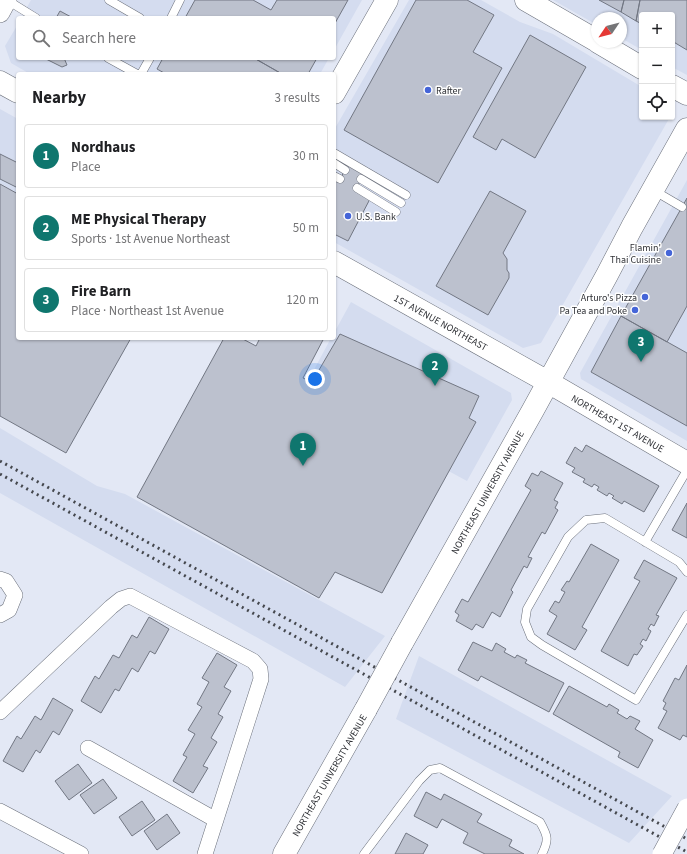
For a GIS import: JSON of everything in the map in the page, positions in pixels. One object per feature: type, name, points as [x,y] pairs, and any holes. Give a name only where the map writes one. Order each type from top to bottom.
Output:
[{"type":"main road","points":[[336,89],[387,0]]},
{"type":"main road","points":[[526,0],[591,38]]},
{"type":"main road","points":[[608,48],[639,66]]},
{"type":"main road","points":[[0,82],[16,91]]},
{"type":"main road","points":[[675,88],[687,94]]},
{"type":"main road","name":"NORTHEAST UNIVERSITY AVENUE","points":[[284,854],[548,382],[687,129]]},
{"type":"main road","name":"1ST AVENUE NORTHEAST","points":[[336,263],[548,382]]},
{"type":"main road","name":"NORTHEAST 1ST AVENUE","points":[[548,382],[687,463]]},
{"type":"street","points":[[0,13],[7,0]]},
{"type":"street","points":[[0,579],[6,581],[15,594],[9,610],[0,615]]},
{"type":"street","points":[[0,712],[111,607],[121,599],[130,596],[253,661],[260,670],[261,678],[205,854]]},
{"type":"street","points":[[88,748],[216,820]]},
{"type":"street","points":[[662,854],[687,808]]},
{"type":"street","points":[[0,812],[81,854]]},
{"type":"lane","points":[[7,0],[33,16]]},
{"type":"lane","points":[[109,0],[137,16]]},
{"type":"lane","points":[[172,16],[180,0]]},
{"type":"lane","points":[[112,60],[133,72]]},
{"type":"lane","points":[[142,72],[149,60]]},
{"type":"lane","points":[[336,154],[406,195]]},
{"type":"lane","points":[[336,164],[345,170]]},
{"type":"lane","points":[[361,179],[401,203]]},
{"type":"lane","points":[[357,188],[396,212]]},
{"type":"lane","points":[[653,190],[682,207]]},
{"type":"lane","points":[[645,542],[687,470]]},
{"type":"lane","points":[[687,572],[679,562],[605,518],[586,520],[568,537],[527,608],[525,622],[531,637],[542,646],[636,700],[687,615]]},
{"type":"lane","points":[[364,854],[419,781],[430,770],[440,768],[540,822],[547,834],[547,845],[542,854]]},
{"type":"shaded area","points":[[31,0],[362,0],[336,46],[336,16],[22,16]]},
{"type":"shaded area","points":[[409,0],[481,0],[520,22],[553,34],[639,85],[639,120],[668,120],[541,343],[523,348],[336,243],[336,127]]},
{"type":"shaded area","points":[[553,0],[687,0],[687,75],[675,69],[675,12],[639,12],[639,48],[627,41],[627,12],[591,12],[591,22]]},
{"type":"shaded area","points":[[16,27],[16,60],[328,60],[321,72],[27,72],[11,63],[5,46]]},
{"type":"shaded area","points":[[0,109],[16,118],[16,193],[0,183]]},
{"type":"shaded area","points":[[687,180],[687,441],[581,379],[580,373]]},
{"type":"shaded area","points":[[351,302],[511,393],[512,400],[467,481],[302,392],[330,340],[336,340],[336,329]]},
{"type":"shaded area","points":[[0,428],[97,486],[125,494],[385,636],[345,687],[0,493]]},
{"type":"shaded area","points":[[419,656],[672,796],[629,843],[396,719]]},
{"type":"building","points":[[195,0],[253,0],[271,10],[277,0],[348,0],[336,21],[336,16],[186,16]]},
{"type":"building","name":"Rafter","points":[[416,0],[467,0],[494,15],[473,52],[502,68],[438,183],[344,130]]},
{"type":"building","points":[[599,0],[624,0],[621,12]]},
{"type":"building","points":[[624,0],[640,0],[636,21],[627,16],[627,12],[621,12]]},
{"type":"building","points":[[640,0],[687,0],[687,50],[675,43],[675,12],[639,12],[639,22],[636,21]]},
{"type":"building","points":[[60,11],[69,16],[57,16]]},
{"type":"building","points":[[530,35],[586,67],[535,158],[502,139],[496,150],[473,137]]},
{"type":"building","points":[[48,60],[65,60],[67,65],[62,67]]},
{"type":"building","points":[[162,60],[258,60],[278,72],[162,72],[157,69]]},
{"type":"building","points":[[258,60],[316,60],[309,72],[278,72]]},
{"type":"building","points":[[0,154],[16,162],[16,187],[0,179]]},
{"type":"building","name":"U.S. Bank","points":[[347,165],[364,174],[356,189],[371,197],[348,241],[336,235],[336,180],[339,182]]},
{"type":"building","points":[[0,184],[16,193],[16,340],[130,340],[66,453],[0,416]]},
{"type":"building","points":[[490,191],[526,211],[503,253],[507,259],[509,278],[488,315],[436,286]]},
{"type":"building","points":[[687,198],[687,306],[667,342],[621,316]]},
{"type":"building","points":[[621,316],[687,353],[687,426],[591,372]]},
{"type":"building","points":[[340,334],[479,396],[469,418],[476,422],[382,593],[335,572],[319,598],[137,497],[223,340],[245,340],[256,346],[259,340],[323,340],[303,378],[312,382]]},
{"type":"building","points":[[586,445],[659,486],[644,512],[624,501],[622,504],[612,498],[614,496],[609,493],[607,496],[597,490],[599,487],[594,484],[592,487],[583,482],[585,479],[572,472],[575,468],[566,463],[575,447],[582,452]]},
{"type":"building","points":[[541,471],[563,483],[554,500],[558,502],[555,508],[558,510],[545,534],[542,532],[528,557],[532,558],[527,568],[524,566],[511,590],[513,592],[500,617],[492,612],[483,628],[476,624],[472,630],[456,621],[459,615],[455,612],[462,599],[468,602],[531,490],[525,486],[532,473],[538,476]]},
{"type":"building","points":[[687,503],[687,538],[672,530]]},
{"type":"building","points":[[591,544],[619,560],[582,627],[587,630],[575,650],[547,634],[557,616],[549,611],[555,601],[559,603],[565,592],[561,590],[567,581],[569,582]]},
{"type":"building","points":[[644,560],[677,578],[656,615],[659,616],[654,626],[651,624],[648,629],[651,631],[646,641],[643,639],[640,644],[643,646],[637,655],[634,654],[628,666],[601,651],[640,581],[634,578]]},
{"type":"building","points":[[149,617],[169,629],[155,654],[150,651],[138,672],[132,668],[119,691],[115,689],[101,713],[81,701],[95,676],[99,679],[113,655],[119,658],[132,635],[137,638]]},
{"type":"building","points":[[473,642],[492,651],[496,643],[506,649],[504,652],[515,658],[517,655],[527,660],[525,663],[564,683],[549,712],[481,676],[478,681],[458,670]]},
{"type":"building","points":[[217,653],[237,665],[224,687],[231,691],[218,714],[223,717],[211,738],[217,742],[203,766],[208,768],[193,793],[173,781],[187,757],[183,755],[195,734],[188,730],[202,707],[197,704],[209,682],[202,678]]},
{"type":"building","points":[[687,665],[687,737],[683,735],[680,740],[658,728],[667,711],[663,709],[666,703],[663,701],[675,678],[679,680]]},
{"type":"building","points":[[569,686],[607,707],[609,704],[619,710],[617,713],[627,719],[630,716],[640,721],[635,729],[653,740],[638,768],[618,757],[620,752],[553,714]]},
{"type":"building","points":[[53,698],[73,710],[59,735],[53,731],[40,753],[36,750],[23,772],[3,761],[17,736],[21,739],[35,716],[41,720]]},
{"type":"building","points":[[78,764],[92,783],[69,800],[55,781]]},
{"type":"building","points":[[103,779],[117,798],[94,814],[80,795]]},
{"type":"building","points":[[426,792],[441,800],[444,794],[482,814],[477,822],[512,840],[509,846],[524,854],[485,854],[463,843],[468,833],[442,819],[437,828],[414,816]]},
{"type":"building","points":[[142,801],[155,820],[132,836],[119,817]]},
{"type":"building","points":[[167,814],[180,833],[157,850],[144,831]]},
{"type":"building","points":[[406,833],[428,845],[423,854],[395,854]]},
{"type":"railway","points":[[0,461],[687,839]]},
{"type":"railway","points":[[0,474],[687,852]]},
{"type":"place","name":"Rafter","points":[[428,90]]},
{"type":"place","name":"U.S. Bank","points":[[348,216]]},
{"type":"place","name":"Flamin' Thai Cuisine","points":[[669,253]]},
{"type":"place","name":"Arturo's Pizza","points":[[645,297]]},
{"type":"place","name":"Pa Tea and Poke","points":[[635,310]]},
{"type":"place","name":"Fire Barn","points":[[641,362]]},
{"type":"place","name":"ME Physical Therapy","points":[[435,386]]},
{"type":"place","name":"Nordhaus","points":[[303,466]]}]
